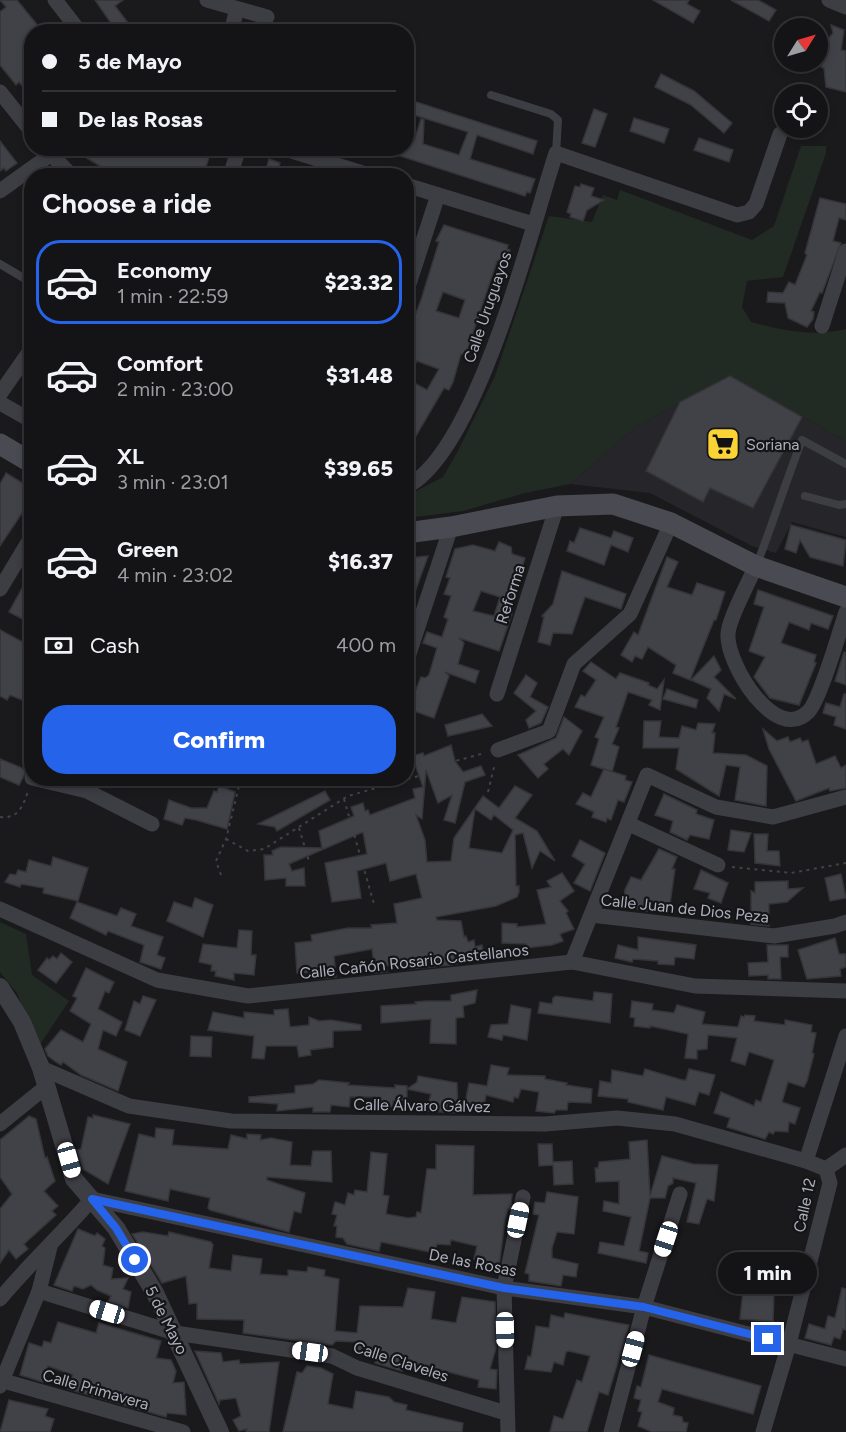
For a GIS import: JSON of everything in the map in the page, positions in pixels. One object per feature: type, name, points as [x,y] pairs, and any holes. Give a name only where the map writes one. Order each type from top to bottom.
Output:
[{"type":"main road","points":[[0,444],[24,458]]},
{"type":"main road","points":[[414,532],[557,506],[612,504],[670,523],[756,566],[846,597]]},
{"type":"street","points":[[55,0],[74,24]]},
{"type":"street","points":[[207,0],[267,17]]},
{"type":"street","points":[[829,0],[846,7]]},
{"type":"street","points":[[233,24],[237,9]]},
{"type":"street","points":[[0,92],[24,122]]},
{"type":"street","points":[[556,153],[737,215],[749,212],[756,204],[779,138]]},
{"type":"street","name":"Calle Uruguayos","points":[[414,481],[432,468],[456,434],[494,348],[556,153]]},
{"type":"street","points":[[28,168],[42,156]]},
{"type":"street","points":[[51,156],[64,168]]},
{"type":"street","points":[[302,156],[331,168]]},
{"type":"street","points":[[0,191],[24,171]]},
{"type":"street","points":[[414,188],[533,224]]},
{"type":"street","points":[[414,268],[438,195]]},
{"type":"street","points":[[822,326],[846,251]]},
{"type":"street","points":[[0,394],[24,360]]},
{"type":"street","points":[[0,403],[24,416]]},
{"type":"street","name":"Reforma","points":[[497,693],[557,506]]},
{"type":"street","points":[[498,750],[549,731],[574,664],[630,614],[670,523]]},
{"type":"street","points":[[414,639],[451,527]]},
{"type":"street","points":[[0,589],[24,549]]},
{"type":"street","points":[[756,566],[727,633],[732,661],[745,685],[780,717],[795,718],[809,711],[824,678],[846,612]]},
{"type":"street","points":[[572,962],[647,775],[716,807],[773,817],[846,797]]},
{"type":"street","points":[[67,786],[87,790],[152,824]]},
{"type":"street","points":[[629,824],[718,865]]},
{"type":"street","name":"Calle Cañón Rosario Castellanos","points":[[0,909],[158,980],[248,996],[572,962],[695,986],[846,991]]},
{"type":"street","name":"Calle Juan de Dios Peza","points":[[591,915],[774,936],[835,926],[846,922]]},
{"type":"street","name":"5 de Mayo","points":[[0,987],[22,1022],[41,1068],[74,1179],[116,1228],[175,1333],[220,1432]]},
{"type":"street","name":"Calle 12","points":[[763,1432],[789,1344],[830,1183],[830,1175],[826,1168],[806,1161],[846,1036]]},
{"type":"street","name":"Calle Álvaro Gálvez","points":[[41,1068],[129,1106],[231,1121],[545,1124],[617,1118],[675,1124],[806,1161]]},
{"type":"street","points":[[0,1124],[47,1086]]},
{"type":"street","points":[[826,1168],[846,1155]]},
{"type":"street","points":[[611,1432],[644,1307],[680,1194]]},
{"type":"street","points":[[508,1432],[504,1288],[523,1197]]},
{"type":"street","points":[[0,1299],[30,1263],[50,1247],[92,1199]]},
{"type":"street","name":"De las Rosas","points":[[92,1199],[504,1288],[644,1307],[846,1359]]},
{"type":"street","points":[[1,1382],[39,1291],[50,1247]]},
{"type":"street","name":"Calle Claveles","points":[[39,1291],[175,1333],[332,1356],[357,1368],[506,1413]]},
{"type":"street","name":"Calle Primavera","points":[[1,1382],[183,1432]]},
{"type":"lane","points":[[491,95],[551,114],[558,120],[556,153]]},
{"type":"lane","points":[[0,264],[24,278]]},
{"type":"lane","points":[[756,566],[779,510],[784,485],[802,440],[846,464]]},
{"type":"lane","points":[[805,495],[839,505],[846,504]]},
{"type":"path","points":[[414,777],[440,765],[498,750],[488,792]]},
{"type":"path","points":[[0,817],[12,817],[22,809],[29,786]]},
{"type":"path","points":[[221,875],[216,861],[226,839],[239,786]]},
{"type":"path","points":[[226,839],[248,851],[264,849],[344,799],[381,786]]},
{"type":"path","points":[[344,799],[374,904]]},
{"type":"path","points":[[300,828],[309,861]]},
{"type":"path","points":[[718,865],[791,873],[846,863]]},
{"type":"shaded area","points":[[801,146],[826,146],[826,153],[783,277],[747,281],[742,307],[751,322],[775,328],[810,333],[846,329],[846,441],[730,376],[636,427],[570,484],[525,493],[463,511],[414,517],[414,492],[443,477],[495,376],[549,216],[592,222],[603,195],[617,200],[620,190],[752,240],[774,226]]},
{"type":"shaded area","points":[[730,376],[846,441],[846,537],[792,522],[776,553],[752,546],[650,493],[570,484],[636,427]]},
{"type":"shaded area","points":[[0,922],[26,934],[32,975],[69,1001],[37,1049],[17,993],[0,972]]},
{"type":"building","points":[[0,0],[17,0],[36,24],[24,24],[24,88],[19,82],[16,85],[0,65],[0,12],[6,7]]},
{"type":"building","points":[[95,0],[123,0],[115,6],[129,24],[111,23]]},
{"type":"building","points":[[653,0],[689,0],[687,4],[700,11],[693,23]]},
{"type":"building","points":[[731,0],[758,0],[776,10],[769,21]]},
{"type":"building","points":[[831,25],[844,30],[841,50],[846,51],[846,92],[828,88],[828,84],[826,84],[824,72],[828,72],[828,39],[833,33]]},
{"type":"building","points":[[661,74],[694,91],[732,123],[724,133],[691,105],[655,87]]},
{"type":"building","points":[[414,101],[537,141],[533,154],[477,135],[470,159],[535,179],[530,193],[527,192],[525,196],[401,156],[414,156],[414,141],[421,119],[424,120],[423,144],[459,155],[468,132],[414,115]]},
{"type":"building","points":[[594,109],[607,114],[595,147],[582,143]]},
{"type":"building","points":[[634,118],[669,129],[664,143],[630,131]]},
{"type":"building","points":[[699,138],[733,150],[729,162],[694,150]]},
{"type":"building","points":[[0,141],[17,163],[6,171],[4,168],[0,171]]},
{"type":"building","points":[[83,156],[209,156],[206,168],[98,168],[100,166]]},
{"type":"building","points":[[269,159],[280,163],[278,168],[266,168]]},
{"type":"building","points":[[581,184],[594,188],[591,196],[604,200],[587,210],[583,221],[570,217],[571,214],[567,212],[575,186],[580,187]]},
{"type":"building","points":[[820,198],[846,204],[846,220],[839,218],[833,241],[841,243],[822,293],[820,292],[811,311],[814,312],[813,319],[807,327],[788,318],[785,303],[767,302],[768,292],[783,293],[789,282],[795,285],[807,255],[805,253]]},
{"type":"building","points":[[444,225],[508,245],[507,249],[510,250],[506,263],[497,261],[468,348],[465,356],[461,354],[449,390],[444,388],[414,439],[414,383],[427,390],[439,369],[417,361],[414,366],[414,318],[439,242],[436,241]],"holes":[[[443,292],[465,300],[459,318],[436,311]]]},
{"type":"building","name":"Soriana","points":[[730,376],[802,417],[753,508],[710,488],[703,502],[646,471],[680,402]]},
{"type":"building","points":[[6,473],[24,484],[24,510],[0,546],[0,484]]},
{"type":"building","points":[[791,525],[846,540],[843,566],[810,557],[800,540],[796,553],[785,549]]},
{"type":"building","points":[[580,528],[611,538],[614,531],[633,538],[628,552],[611,545],[604,565],[567,551],[570,541],[574,543]]},
{"type":"building","points":[[499,542],[511,547],[512,554],[525,558],[508,612],[512,614],[499,651],[459,638],[464,643],[458,664],[479,671],[475,683],[445,672],[449,676],[434,718],[414,711],[414,694],[421,677],[425,678],[429,675],[437,648],[423,643],[427,632],[442,637],[448,619],[444,617],[451,596],[444,594],[450,578],[446,577],[455,549],[473,545],[495,551]],"holes":[[[481,591],[500,597],[494,616],[473,611]]]},
{"type":"building","points":[[428,556],[414,594],[414,557]]},
{"type":"building","points":[[667,557],[678,562],[667,587],[692,595],[697,583],[725,592],[716,620],[714,620],[690,680],[673,673],[676,665],[648,647],[642,659],[635,656],[632,662],[621,655],[634,632],[638,635]]},
{"type":"building","points":[[562,571],[626,594],[621,609],[585,597],[572,634],[553,633],[550,645],[538,642],[544,617],[542,616],[553,604]]},
{"type":"building","points":[[24,585],[24,620],[9,612]]},
{"type":"building","points":[[758,590],[833,616],[828,629],[811,623],[809,630],[789,622],[781,643],[816,655],[814,662],[816,663],[799,705],[770,698],[754,677],[765,657],[749,651],[764,607],[754,604]]},
{"type":"building","points":[[0,630],[24,643],[24,701],[10,695],[7,700],[0,696]]},
{"type":"building","points":[[844,652],[846,653],[846,685],[835,681]]},
{"type":"building","points":[[714,656],[721,670],[714,677],[736,699],[724,694],[719,711],[707,698],[711,689],[691,680]]},
{"type":"building","points":[[591,662],[616,679],[620,673],[649,683],[648,685],[657,689],[664,680],[660,710],[649,705],[652,700],[628,692],[616,727],[619,728],[612,744],[619,747],[612,772],[591,765],[599,739],[595,737],[604,717],[575,707],[581,695],[585,697],[596,680],[583,671]]},
{"type":"building","points":[[526,675],[537,683],[530,697],[548,707],[541,723],[529,728],[526,720],[536,711],[514,693]]},
{"type":"building","points":[[667,689],[698,700],[696,708],[663,699]]},
{"type":"building","points":[[844,694],[846,694],[846,729],[834,725],[836,717],[823,713],[826,703],[840,707]]},
{"type":"building","points":[[482,714],[492,726],[448,736],[445,725]]},
{"type":"building","points":[[564,717],[582,731],[569,755],[563,749],[544,764],[548,769],[538,778],[518,755],[556,738]]},
{"type":"building","points":[[644,721],[661,721],[659,737],[679,738],[682,726],[696,730],[698,723],[715,724],[712,733],[715,733],[713,753],[746,755],[767,766],[766,806],[735,800],[740,767],[726,765],[719,796],[676,769],[679,748],[643,748]]},
{"type":"building","points":[[763,729],[777,741],[788,737],[790,742],[800,738],[802,742],[808,740],[816,764],[835,756],[841,768],[846,765],[846,788],[830,791],[829,788],[796,801],[769,749]]},
{"type":"building","points":[[451,745],[455,761],[463,772],[481,766],[485,775],[465,782],[455,823],[444,820],[452,795],[438,803],[426,770],[422,819],[416,815],[425,840],[427,862],[451,861],[454,838],[483,796],[499,808],[515,786],[532,795],[515,818],[537,831],[555,861],[540,851],[532,868],[523,833],[515,835],[516,886],[519,886],[517,897],[496,906],[436,917],[437,920],[461,921],[464,937],[466,936],[468,942],[474,940],[475,947],[482,945],[484,957],[451,965],[411,969],[410,963],[386,966],[387,972],[375,973],[372,949],[334,956],[336,977],[316,979],[315,972],[297,973],[295,943],[312,941],[311,935],[348,928],[372,928],[371,925],[397,923],[394,904],[422,898],[416,874],[390,881],[386,863],[357,871],[361,898],[332,902],[325,863],[367,854],[363,832],[289,864],[292,871],[304,868],[305,886],[286,886],[286,878],[265,880],[264,855],[273,855],[272,851],[281,847],[322,848],[319,831],[354,816],[351,807],[363,803],[365,811],[368,810],[370,815],[415,798],[413,789],[423,787],[414,755],[423,753],[424,756]],"holes":[[[475,809],[491,820],[494,815],[513,830],[502,853],[469,848]]]},
{"type":"building","points":[[0,759],[24,769],[24,776],[19,785],[0,777]]},
{"type":"building","points":[[604,769],[626,776],[625,780],[632,782],[624,802],[618,800],[611,820],[607,818],[606,822],[592,817],[594,812],[576,804],[583,793],[591,797]]},
{"type":"building","points":[[219,786],[235,792],[227,829],[185,818],[182,825],[164,819],[169,800],[191,808],[207,808],[214,791],[217,792]]},
{"type":"building","points":[[325,791],[330,800],[277,831],[275,827],[258,824]]},
{"type":"building","points":[[664,794],[697,810],[696,814],[714,820],[709,839],[690,835],[687,840],[670,832],[673,821],[655,815]]},
{"type":"building","points":[[731,830],[751,833],[744,852],[728,850]]},
{"type":"building","points":[[754,834],[768,834],[767,851],[779,851],[780,866],[755,863]]},
{"type":"building","points":[[580,840],[605,853],[590,891],[574,883],[585,864],[572,856]]},
{"type":"building","points":[[659,849],[677,857],[672,869],[675,869],[669,911],[648,907],[647,911],[624,906],[625,890],[631,877],[641,880]]},
{"type":"building","points":[[53,857],[88,868],[78,901],[43,893],[44,888],[21,884],[20,887],[5,882],[10,874],[16,875],[18,870],[26,872],[29,860],[51,866]]},
{"type":"building","points":[[701,870],[728,883],[721,903],[708,898],[710,893],[694,889]]},
{"type":"building","points":[[562,873],[574,891],[560,901],[568,911],[566,913],[574,929],[560,934],[563,941],[552,945],[526,948],[526,944],[502,943],[502,923],[517,924],[517,927],[546,924],[537,890],[551,887],[547,881]]},
{"type":"building","points":[[841,874],[846,898],[830,901],[825,878]]},
{"type":"building","points":[[788,881],[788,889],[803,888],[787,902],[769,904],[769,926],[751,924],[751,891],[755,893],[755,882]]},
{"type":"building","points":[[195,898],[213,905],[203,937],[167,921],[174,902],[192,908]]},
{"type":"building","points":[[77,902],[117,916],[121,908],[136,914],[131,926],[163,937],[157,955],[165,958],[161,969],[140,962],[144,945],[108,931],[106,935],[70,918]]},
{"type":"building","points":[[239,930],[252,931],[251,955],[256,955],[254,975],[234,973],[234,980],[215,976],[216,971],[211,971],[212,965],[199,962],[203,944],[237,948]]},
{"type":"building","points":[[638,937],[696,945],[694,959],[675,957],[674,965],[658,964],[658,961],[633,959],[632,962],[615,958],[618,945],[638,950]]},
{"type":"building","points":[[835,938],[839,954],[846,954],[846,967],[840,969],[841,976],[807,979],[798,950]]},
{"type":"building","points":[[767,945],[788,945],[788,957],[780,957],[781,979],[768,979],[768,975],[749,976],[748,963],[768,962]]},
{"type":"building","points":[[61,953],[72,962],[56,983],[38,970],[47,958],[49,960],[53,956],[57,959]]},
{"type":"building","points":[[86,968],[114,982],[109,993],[105,991],[98,1009],[122,1022],[116,1036],[103,1030],[98,1049],[127,1062],[118,1091],[81,1075],[63,1062],[61,1065],[48,1056],[45,1049],[61,1030],[83,1042],[91,1024],[70,1011],[77,998],[73,996]]},
{"type":"building","points":[[477,990],[475,1003],[463,1006],[464,1017],[456,1018],[456,1044],[430,1043],[431,1019],[381,1023],[381,1006],[451,1001],[451,995]]},
{"type":"building","points":[[594,992],[612,994],[610,1023],[538,1013],[540,1002],[552,1004],[556,996],[593,1001]]},
{"type":"building","points":[[143,996],[156,1000],[140,1036],[125,1030],[134,1001],[140,1004]]},
{"type":"building","points":[[632,1001],[653,1004],[652,1010],[674,1013],[677,1005],[705,1012],[702,1024],[738,1027],[741,1016],[745,1015],[755,1016],[754,1021],[785,1025],[785,1020],[812,1025],[811,1032],[816,1033],[812,1053],[814,1054],[807,1081],[804,1087],[788,1082],[782,1102],[800,1108],[795,1124],[789,1122],[788,1132],[775,1131],[773,1134],[769,1132],[765,1139],[727,1127],[730,1118],[714,1113],[721,1092],[754,1106],[756,1100],[761,1102],[774,1060],[749,1052],[745,1065],[731,1061],[737,1038],[708,1035],[707,1049],[697,1050],[697,1059],[685,1058],[688,1034],[650,1026],[650,1028],[634,1026],[635,1018],[630,1017]]},
{"type":"building","points":[[511,1005],[531,1009],[527,1040],[503,1035],[502,1040],[488,1037],[491,1025],[508,1024]]},
{"type":"building","points":[[288,1009],[290,1027],[309,1025],[309,1017],[319,1021],[331,1020],[361,1025],[361,1030],[333,1031],[333,1047],[310,1050],[311,1055],[299,1057],[297,1046],[266,1046],[264,1059],[252,1058],[254,1036],[208,1030],[213,1012],[244,1018],[244,1012],[274,1015],[274,1010]]},
{"type":"building","points":[[191,1036],[212,1037],[211,1057],[190,1056]]},
{"type":"building","points":[[491,1065],[509,1068],[507,1075],[545,1076],[545,1079],[567,1083],[566,1085],[592,1089],[591,1103],[568,1102],[567,1110],[556,1110],[554,1113],[536,1111],[539,1092],[521,1089],[518,1098],[514,1097],[513,1102],[486,1095],[483,1111],[464,1109],[469,1083],[487,1086]]},
{"type":"building","points":[[645,1069],[682,1080],[686,1080],[689,1069],[715,1075],[709,1095],[699,1092],[695,1105],[666,1097],[663,1110],[628,1102],[628,1099],[598,1096],[600,1081],[611,1083],[612,1070],[643,1076]]},
{"type":"building","points":[[418,1076],[457,1083],[458,1113],[426,1111],[431,1094],[407,1089],[417,1082]]},
{"type":"building","points":[[319,1080],[349,1083],[348,1085],[395,1088],[395,1085],[407,1086],[407,1101],[393,1101],[393,1107],[374,1105],[374,1097],[350,1097],[349,1107],[331,1105],[330,1112],[313,1112],[313,1107],[277,1111],[278,1104],[249,1102],[249,1097],[295,1093],[295,1086],[313,1084]]},
{"type":"building","points":[[93,1115],[130,1124],[108,1184],[83,1169],[77,1150],[81,1149],[88,1117],[93,1118]]},
{"type":"building","points":[[29,1116],[36,1119],[45,1158],[47,1157],[55,1181],[44,1191],[58,1206],[52,1211],[56,1215],[24,1244],[28,1249],[16,1259],[9,1250],[0,1263],[0,1209],[12,1194],[0,1177],[0,1140]]},
{"type":"building","points":[[156,1128],[174,1130],[172,1145],[228,1149],[231,1135],[247,1139],[247,1134],[261,1135],[260,1140],[271,1138],[292,1142],[290,1165],[311,1166],[313,1151],[331,1151],[332,1182],[267,1177],[267,1180],[305,1193],[301,1213],[294,1211],[289,1232],[210,1210],[208,1208],[210,1198],[170,1189],[168,1201],[125,1191],[139,1134],[155,1138]]},
{"type":"building","points":[[647,1140],[650,1196],[662,1156],[693,1164],[718,1165],[714,1201],[707,1199],[699,1224],[687,1222],[696,1183],[673,1178],[673,1183],[668,1186],[665,1198],[650,1198],[639,1251],[648,1253],[646,1263],[598,1253],[600,1242],[624,1246],[631,1217],[603,1211],[604,1201],[619,1204],[619,1181],[596,1182],[595,1168],[598,1168],[599,1162],[630,1159],[629,1142]]},
{"type":"building","points":[[538,1144],[552,1144],[553,1162],[572,1161],[573,1184],[554,1185],[553,1165],[539,1166]]},
{"type":"building","points":[[436,1145],[474,1146],[473,1195],[512,1194],[511,1209],[508,1209],[505,1220],[499,1266],[474,1259],[477,1246],[451,1240],[450,1245],[437,1244],[435,1253],[381,1242],[379,1251],[347,1244],[343,1238],[336,1237],[337,1226],[334,1226],[337,1215],[332,1214],[335,1202],[345,1205],[348,1193],[354,1195],[355,1190],[367,1192],[371,1152],[387,1154],[383,1195],[389,1196],[386,1214],[408,1218],[416,1217],[417,1212],[421,1213],[427,1169],[436,1169]]},
{"type":"building","points":[[547,1192],[578,1197],[574,1234],[557,1232],[552,1248],[552,1258],[578,1264],[576,1277],[563,1275],[561,1286],[529,1281],[529,1274],[525,1273],[539,1215],[533,1214],[535,1202],[545,1203]]},
{"type":"building","points":[[78,1229],[95,1236],[97,1233],[105,1239],[102,1246],[105,1248],[103,1265],[113,1268],[111,1279],[128,1278],[123,1289],[131,1292],[128,1308],[108,1302],[111,1296],[91,1285],[83,1289],[74,1286],[72,1291],[54,1285]]},
{"type":"building","points":[[143,1232],[168,1236],[169,1232],[211,1242],[213,1245],[209,1268],[231,1271],[233,1255],[262,1259],[260,1274],[288,1276],[288,1270],[307,1272],[308,1267],[325,1270],[324,1276],[339,1279],[335,1331],[357,1333],[360,1306],[403,1307],[408,1288],[435,1292],[431,1319],[456,1323],[462,1297],[495,1302],[496,1348],[490,1369],[497,1370],[496,1389],[478,1387],[479,1380],[441,1370],[440,1373],[436,1371],[434,1377],[402,1367],[402,1371],[375,1363],[377,1355],[355,1352],[356,1342],[336,1341],[332,1345],[243,1333],[244,1320],[197,1319],[197,1303],[189,1304],[186,1276],[162,1283],[148,1260],[149,1255],[145,1254],[132,1234]]},
{"type":"building","points":[[754,1266],[775,1267],[773,1321],[740,1319],[743,1290],[748,1291],[749,1275],[754,1275]]},
{"type":"building","points":[[842,1288],[846,1289],[846,1330],[843,1329],[840,1339],[834,1337],[831,1345],[805,1338],[809,1324],[825,1329],[828,1316],[835,1318]]},
{"type":"building","points":[[565,1313],[629,1325],[608,1395],[599,1392],[587,1432],[550,1432],[554,1416],[563,1419],[577,1380],[582,1382],[590,1356],[569,1351],[566,1352],[563,1365],[554,1362],[551,1372],[525,1369],[528,1356],[531,1357],[536,1326],[549,1328],[551,1315],[564,1318]]},
{"type":"building","points":[[58,1322],[96,1333],[99,1323],[161,1341],[156,1358],[171,1360],[176,1371],[173,1383],[184,1382],[186,1415],[167,1413],[166,1417],[68,1389],[73,1375],[48,1366],[43,1382],[20,1375],[29,1343],[42,1347],[44,1341],[51,1343]]},
{"type":"building","points":[[195,1351],[221,1353],[223,1362],[239,1360],[240,1364],[279,1362],[269,1432],[246,1432],[247,1429],[239,1431],[233,1420],[241,1416],[236,1398],[220,1400],[219,1404]]},
{"type":"building","points":[[649,1355],[761,1386],[753,1414],[662,1389],[658,1402],[674,1408],[673,1415],[682,1417],[683,1422],[688,1423],[686,1432],[652,1432],[638,1426],[642,1412],[638,1411],[641,1400],[634,1398],[637,1386],[641,1387]]},
{"type":"building","points":[[307,1366],[321,1368],[333,1374],[328,1404],[353,1409],[356,1391],[389,1397],[394,1402],[407,1405],[406,1410],[463,1423],[462,1432],[283,1432],[297,1372],[302,1373]]},
{"type":"building","points":[[9,1400],[48,1409],[45,1416],[54,1419],[50,1432],[0,1432]]},
{"type":"place","name":"Soriana","points":[[723,444]]},
{"type":"route","points":[[135,1260],[116,1228],[92,1199],[504,1288],[644,1307],[768,1339]]}]
